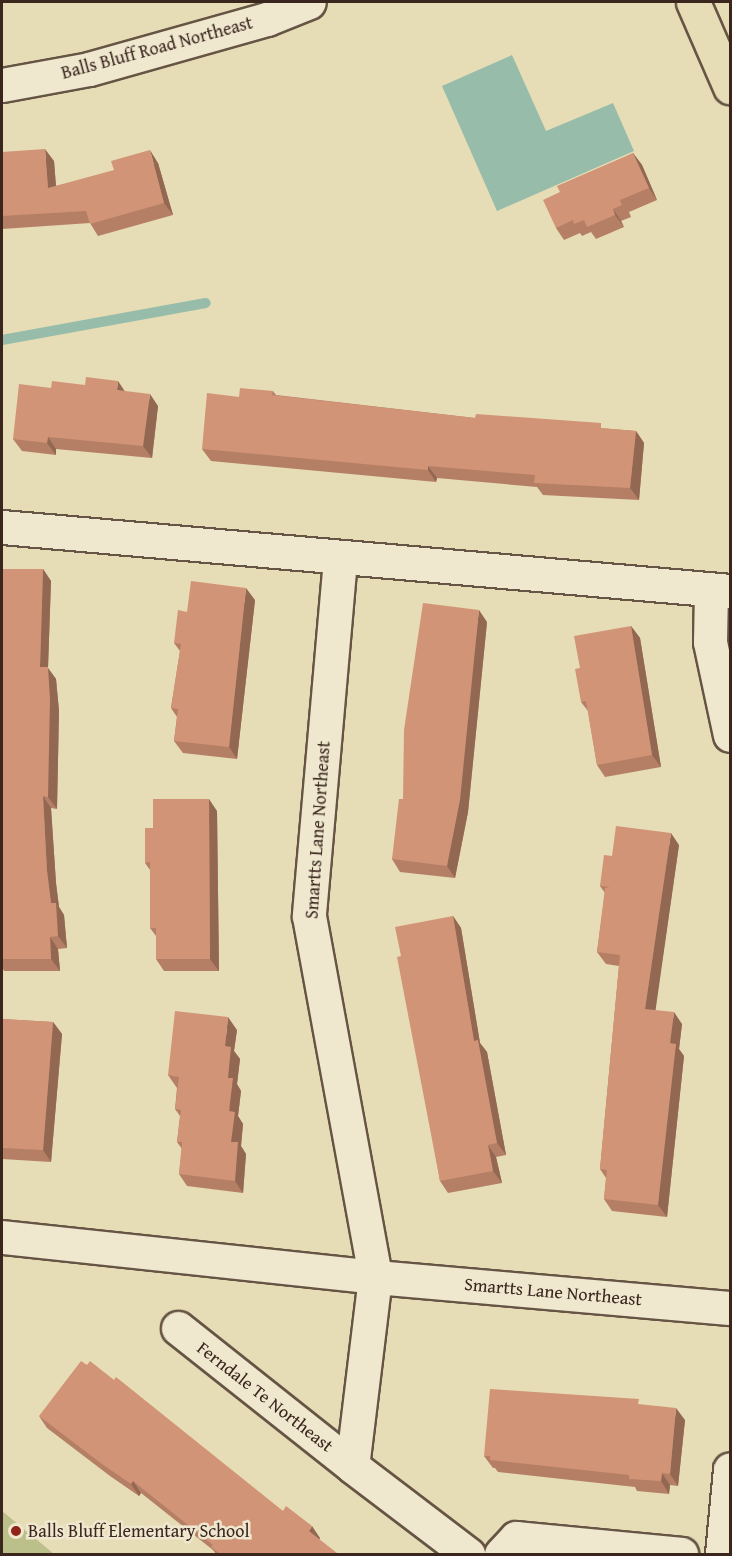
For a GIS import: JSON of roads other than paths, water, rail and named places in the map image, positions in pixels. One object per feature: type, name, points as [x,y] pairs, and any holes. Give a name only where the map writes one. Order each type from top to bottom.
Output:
[{"type":"main road","points":[[693,2],[730,87]]},
{"type":"street","name":"Balls Bluff Road Northeast","points":[[2,85],[89,69],[267,19],[309,2]]},
{"type":"street","points":[[2,527],[340,559],[721,591],[710,642],[730,735]]},
{"type":"street","name":"Smartts Lane Northeast","points":[[340,559],[309,916],[375,1277]]},
{"type":"street","name":"Smartts Lane Northeast","points":[[2,1237],[375,1277],[730,1308]]},
{"type":"street","name":"Ferndale Te Northeast","points":[[352,1466],[375,1277]]},
{"type":"street","name":"Ferndale Te Northeast","points":[[178,1328],[352,1466],[468,1554]]},
{"type":"street","points":[[722,1554],[730,1469]]},
{"type":"street","points":[[501,1554],[516,1538],[681,1554]]},
{"type":"waterway","points":[[2,340],[206,303]]},
{"type":"place","name":"Balls Bluff Elementary School","points":[[16,1531]]}]
